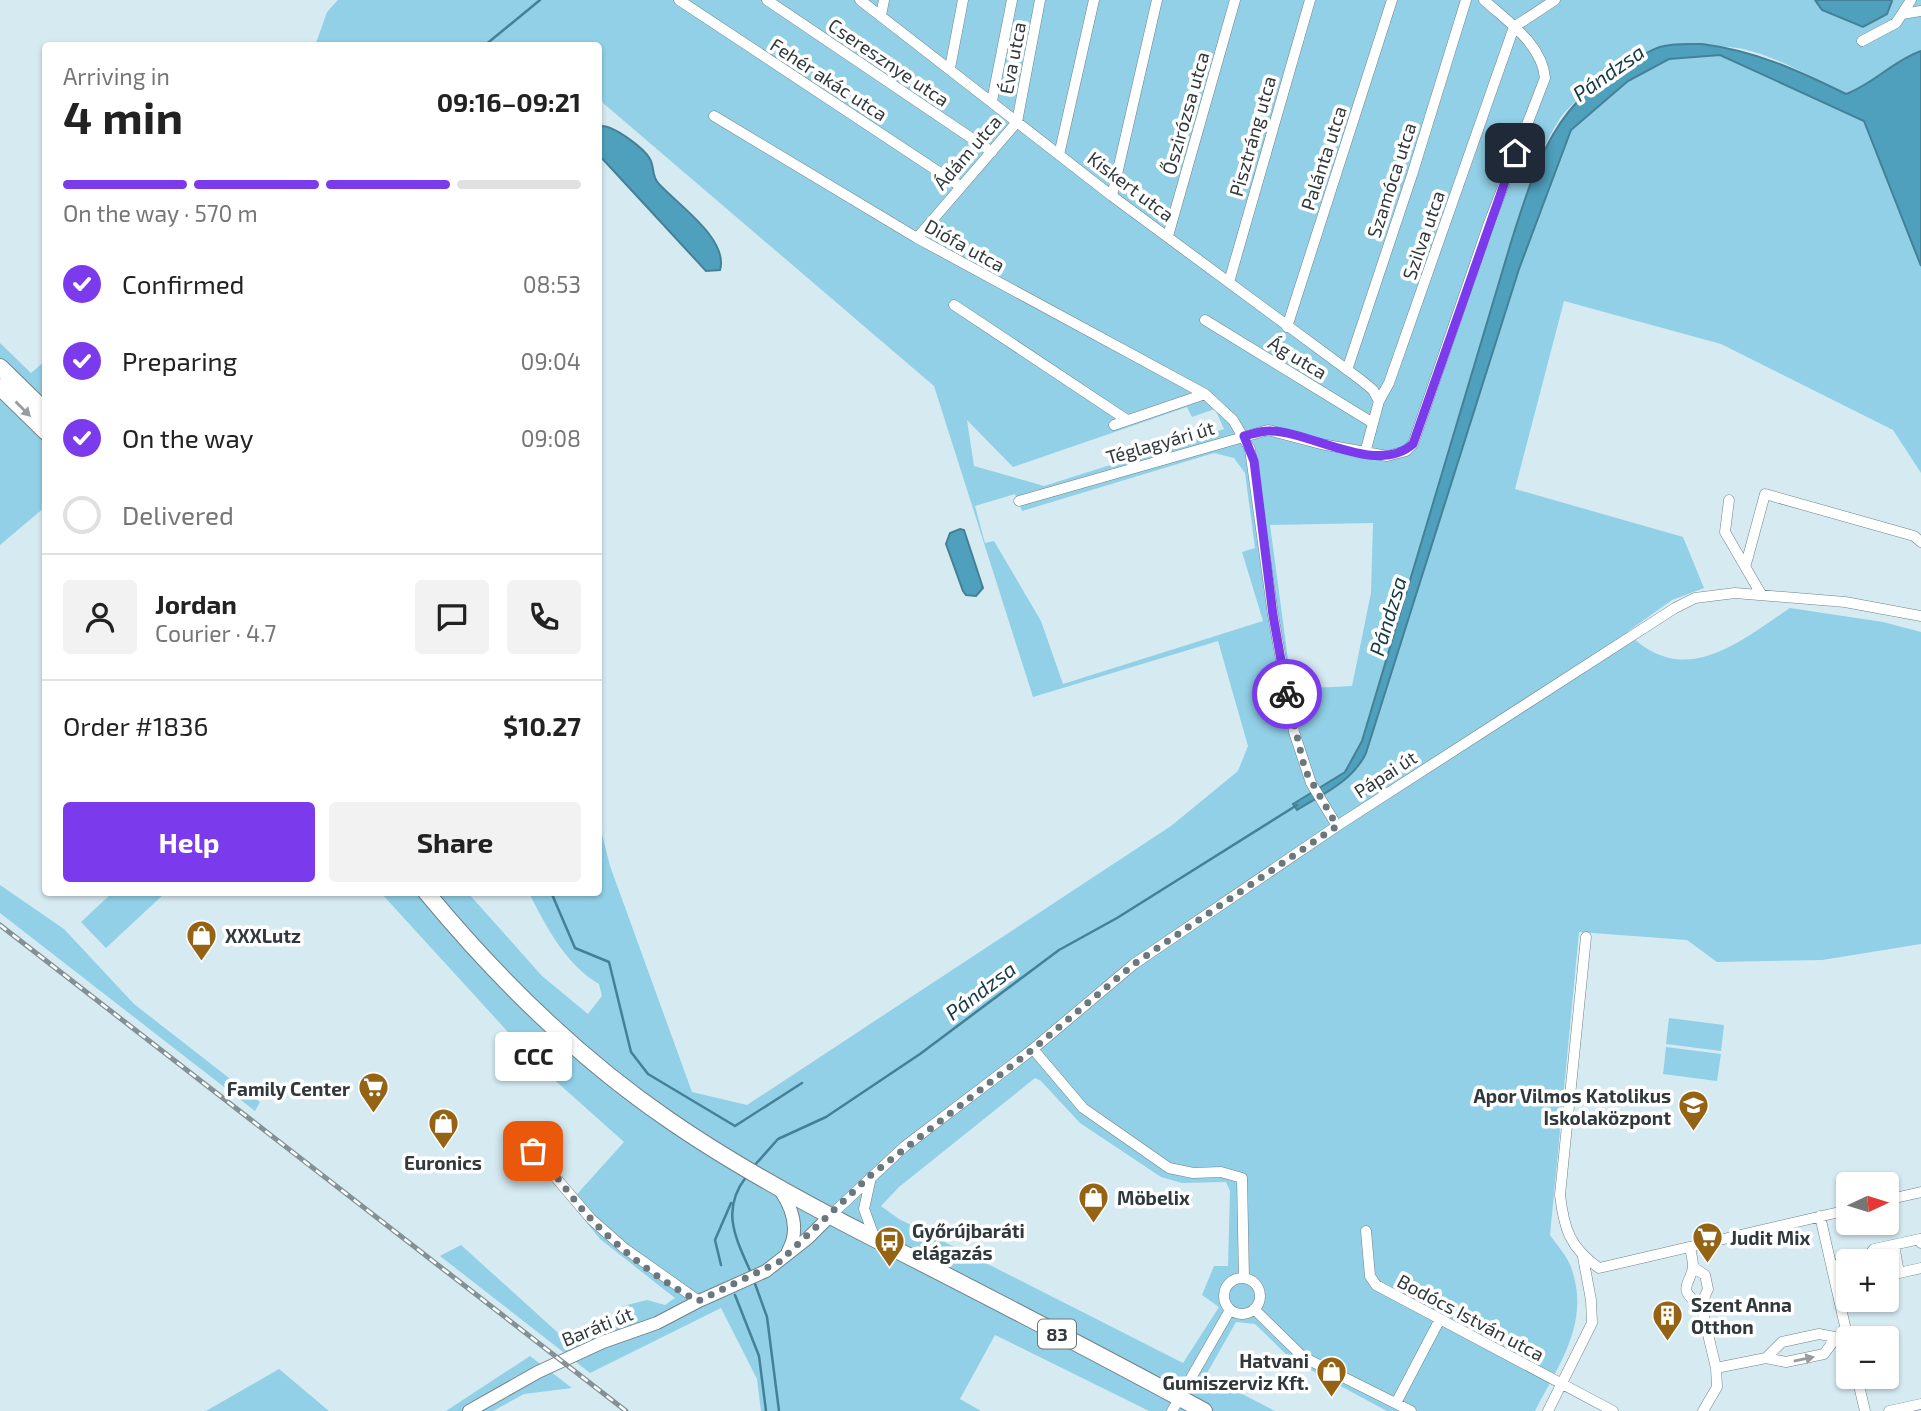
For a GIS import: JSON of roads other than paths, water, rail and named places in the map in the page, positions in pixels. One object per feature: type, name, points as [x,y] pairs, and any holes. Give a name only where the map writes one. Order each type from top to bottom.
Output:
[{"type":"main road","points":[[0,367],[42,408]]},
{"type":"main road","points":[[0,387],[42,428]]},
{"type":"main road","name":"83","points":[[429,896],[485,962],[576,1048],[650,1106],[777,1187],[1175,1404],[1204,1411]]},
{"type":"street","name":"Fehér akác utca","points":[[679,0],[960,186]]},
{"type":"street","name":"Cseresznye utca","points":[[767,0],[992,152]]},
{"type":"street","name":"Kiskert utca","points":[[860,0],[1112,197],[1373,390],[1379,401]]},
{"type":"street","points":[[881,15],[884,0]]},
{"type":"street","points":[[950,68],[963,0]]},
{"type":"street","points":[[992,101],[1012,0]]},
{"type":"street","name":"Éva utca","points":[[1017,122],[1040,0]]},
{"type":"street","points":[[1059,155],[1094,0]]},
{"type":"street","points":[[1112,197],[1157,0]]},
{"type":"street","name":"Őszirózsa utca","points":[[1168,236],[1235,0]]},
{"type":"street","name":"Pisztráng utca","points":[[1228,282],[1310,0]]},
{"type":"street","name":"Palánta utca","points":[[1287,327],[1392,0]]},
{"type":"street","name":"Szamóca utca","points":[[1347,370],[1412,175],[1466,0]]},
{"type":"street","points":[[1244,436],[1268,430],[1365,453],[1398,454],[1413,444],[1419,435],[1489,223],[1545,78],[1540,56],[1514,27],[1484,0]]},
{"type":"street","points":[[1514,27],[1555,0]]},
{"type":"street","points":[[1862,41],[1896,23],[1911,0]]},
{"type":"street","points":[[1902,14],[1921,11]]},
{"type":"street","name":"Szilva utca","points":[[1365,453],[1379,401],[1389,383],[1514,27]]},
{"type":"street","name":"Diófa utca","points":[[714,116],[917,238],[1205,394],[1222,408],[1244,436]]},
{"type":"street","name":"Ádám utca","points":[[917,238],[1017,122]]},
{"type":"street","points":[[954,305],[1127,420]]},
{"type":"street","name":"Ág utca","points":[[1205,320],[1373,423]]},
{"type":"street","points":[[1114,425],[1205,394]]},
{"type":"street","name":"Téglagyári út","points":[[1019,501],[1244,436],[1254,461],[1273,615],[1294,732],[1311,783],[1337,826]]},
{"type":"street","points":[[1746,564],[1765,494],[1914,536],[1921,542]]},
{"type":"street","points":[[1728,499],[1725,532],[1761,594]]},
{"type":"street","name":"Pápai út","points":[[830,1216],[871,1175],[1033,1049],[1134,964],[1337,826],[1675,608],[1716,593],[1761,594],[1863,605],[1921,616]]},
{"type":"street","points":[[1548,1411],[1592,1323],[1591,1300],[1583,1258],[1564,1229],[1560,1195],[1586,937]]},
{"type":"street","points":[[1033,1049],[1083,1108],[1168,1168],[1193,1173],[1221,1172],[1242,1178],[1244,1278]]},
{"type":"street","points":[[533,1151],[591,1219],[624,1248],[698,1301]]},
{"type":"street","points":[[871,1175],[863,1200],[875,1239]]},
{"type":"street","points":[[777,1187],[790,1207],[795,1227],[794,1238],[779,1262]]},
{"type":"street","points":[[1899,1197],[1921,1192]]},
{"type":"street","points":[[1583,1258],[1599,1268],[1836,1213]]},
{"type":"street","name":"Baráti út","points":[[469,1411],[538,1372],[603,1342],[657,1323],[698,1301],[766,1271],[830,1216]]},
{"type":"street","points":[[1820,1216],[1845,1326]]},
{"type":"street","name":"Bodócs István utca","points":[[1366,1231],[1370,1276],[1376,1285],[1439,1321],[1613,1411]]},
{"type":"street","points":[[1874,1249],[1920,1239],[1921,1243]]},
{"type":"street","points":[[1894,1245],[1899,1273],[1921,1268]]},
{"type":"street","points":[[1690,1248],[1693,1267],[1686,1285],[1690,1298],[1701,1305]]},
{"type":"street","points":[[1832,1266],[1836,1265]]},
{"type":"street","points":[[1693,1267],[1705,1275],[1708,1289],[1701,1305],[1717,1368],[1717,1387],[1703,1411]]},
{"type":"street","points":[[1244,1278],[1258,1289],[1260,1298],[1254,1309],[1242,1314],[1230,1310],[1224,1300],[1226,1287],[1234,1280],[1244,1278]]},
{"type":"street","points":[[1254,1309],[1303,1357],[1410,1411]]},
{"type":"street","points":[[1175,1404],[1230,1310]]},
{"type":"street","points":[[1396,1403],[1439,1321]]},
{"type":"street","points":[[1717,1368],[1766,1358],[1786,1362],[1824,1354],[1835,1339],[1819,1334],[1782,1342],[1766,1358]]},
{"type":"street","points":[[1860,1389],[1865,1411]]},
{"type":"street","points":[[1889,1411],[1921,1404]]},
{"type":"waterway","points":[[489,42],[540,0]]},
{"type":"waterway","name":"Pándzsa","points":[[754,1166],[778,1139],[826,1117],[920,1054],[1059,950],[1117,918],[1297,805]]},
{"type":"waterway","points":[[553,896],[575,948],[609,962],[631,1052],[648,1074],[735,1126],[802,1083]]},
{"type":"waterway","name":"Pándzsa","points":[[746,1177],[738,1189],[732,1213],[736,1237],[752,1275]]},
{"type":"waterway","name":"Pándzsa","points":[[721,1265],[715,1240],[731,1203]]},
{"type":"waterway","name":"Pándzsa","points":[[754,1281],[767,1317],[779,1411]]},
{"type":"waterway","name":"Pándzsa","points":[[735,1295],[759,1356],[766,1411]]},
{"type":"railway","points":[[0,925],[626,1411]]},
{"type":"place","name":"XXXLutz","points":[[202,962]]},
{"type":"place","name":"Family Center","points":[[373,1115]]},
{"type":"place","name":"Apor Vilmos Katolikus Iskolaközpont","points":[[1694,1133]]},
{"type":"place","name":"Euronics","points":[[443,1150]]},
{"type":"place","name":"CCC","points":[[533,1151]]},
{"type":"place","name":"Möbelix","points":[[1094,1224]]},
{"type":"place","name":"Judit Mix","points":[[1707,1264]]},
{"type":"place","name":"Győrújbaráti elágazás","points":[[889,1268]]},
{"type":"place","name":"Szent Anna Otthon","points":[[1668,1342]]},
{"type":"place","name":"Hatvani Gumiszerviz Kft.","points":[[1332,1398]]}]
